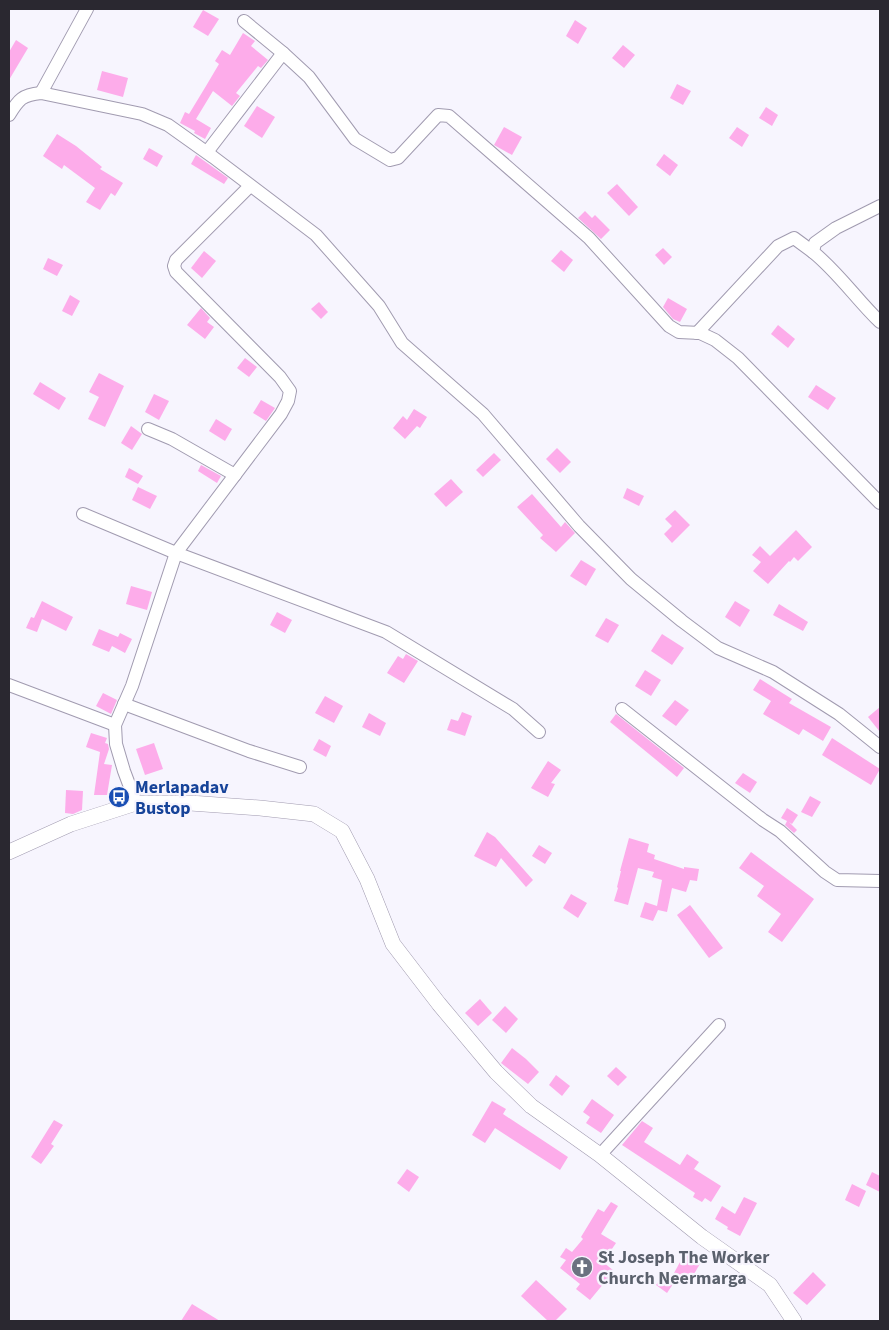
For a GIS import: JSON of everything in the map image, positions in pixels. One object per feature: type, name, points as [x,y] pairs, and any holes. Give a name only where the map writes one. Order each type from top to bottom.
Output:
[{"type":"main road","points":[[9,852],[71,824],[136,803],[190,802],[314,814],[342,831],[367,879],[393,944],[439,1004],[496,1072],[531,1106],[600,1155],[702,1237],[770,1285],[794,1321]]},
{"type":"street","points":[[40,93],[87,9]]},
{"type":"street","points":[[244,21],[309,77],[356,139],[390,160],[398,158],[438,115],[449,116],[589,238],[669,326],[679,332],[697,333],[715,340],[738,358],[880,503]]},
{"type":"street","points":[[207,152],[283,53]]},
{"type":"street","points":[[9,115],[13,99],[40,93],[142,114],[168,125],[207,152],[316,236],[379,306],[402,343],[482,414],[578,526],[631,580],[718,648],[773,672],[840,714],[880,747]]},
{"type":"street","points":[[136,803],[116,744],[115,725],[132,686],[176,553],[281,414],[288,401],[290,391],[280,377],[176,272],[174,266],[176,260],[250,186]]},
{"type":"street","points":[[813,252],[815,243],[836,228],[880,206]]},
{"type":"street","points":[[697,333],[778,246],[794,238],[823,260],[880,322]]},
{"type":"street","points":[[148,429],[172,438],[235,475]]},
{"type":"street","points":[[83,514],[176,553],[386,632],[513,709],[539,732]]},
{"type":"street","points":[[9,685],[115,725]]},
{"type":"street","points":[[124,704],[249,751],[300,767]]},
{"type":"street","points":[[622,709],[763,820],[780,831],[836,880],[880,881]]},
{"type":"street","points":[[600,1155],[720,1025]]},
{"type":"building","points":[[203,10],[219,19],[208,36],[193,27]]},
{"type":"building","points":[[575,20],[587,28],[578,44],[566,36]]},
{"type":"building","points":[[243,33],[255,41],[251,46],[268,60],[261,68],[258,66],[236,93],[240,96],[232,106],[213,91],[196,119],[211,128],[205,139],[180,123],[185,112],[189,114],[219,64],[215,61],[222,50],[230,55]]},
{"type":"building","points":[[16,40],[28,48],[9,80],[9,52]]},
{"type":"building","points":[[623,45],[635,55],[624,68],[612,58]]},
{"type":"building","points":[[102,71],[128,78],[123,97],[97,90]]},
{"type":"building","points":[[677,84],[691,91],[683,105],[670,98]]},
{"type":"building","points":[[257,106],[275,117],[262,138],[244,126]]},
{"type":"building","points":[[766,107],[778,115],[772,126],[759,118]]},
{"type":"building","points":[[504,127],[522,137],[512,155],[494,145]]},
{"type":"building","points":[[737,127],[749,135],[742,147],[729,138]]},
{"type":"building","points":[[57,134],[76,146],[102,167],[100,169],[123,183],[115,196],[111,193],[100,210],[86,202],[95,188],[64,165],[62,169],[43,156]]},
{"type":"building","points":[[149,148],[163,156],[157,167],[143,159]]},
{"type":"building","points":[[664,154],[678,165],[670,176],[656,165]]},
{"type":"building","points":[[196,155],[228,178],[224,184],[191,164]]},
{"type":"building","points":[[617,184],[638,207],[629,216],[607,193]]},
{"type":"building","points":[[585,211],[592,218],[595,215],[610,230],[601,239],[578,218]]},
{"type":"building","points":[[663,248],[672,257],[664,265],[655,255]]},
{"type":"building","points":[[561,250],[573,260],[564,272],[551,261]]},
{"type":"building","points":[[204,251],[216,261],[202,278],[191,268]]},
{"type":"building","points":[[48,258],[63,265],[57,276],[43,269]]},
{"type":"building","points":[[70,295],[80,301],[72,316],[62,311]]},
{"type":"building","points":[[668,298],[687,309],[680,322],[673,319],[663,307]]},
{"type":"building","points":[[319,302],[328,312],[321,319],[311,309]]},
{"type":"building","points":[[201,308],[210,318],[207,322],[214,327],[205,339],[187,325]]},
{"type":"building","points":[[778,325],[795,339],[788,348],[771,334]]},
{"type":"building","points":[[245,358],[257,367],[249,377],[237,368]]},
{"type":"building","points":[[99,373],[124,386],[105,427],[88,419],[99,397],[89,392]]},
{"type":"building","points":[[40,382],[66,398],[59,410],[33,394]]},
{"type":"building","points":[[816,385],[836,398],[828,410],[808,397]]},
{"type":"building","points":[[154,394],[169,401],[159,420],[145,412]]},
{"type":"building","points":[[261,400],[275,408],[266,421],[253,413]]},
{"type":"building","points":[[414,409],[427,417],[420,428],[417,426],[405,439],[393,428],[403,416],[407,420]]},
{"type":"building","points":[[216,419],[232,429],[225,441],[209,431]]},
{"type":"building","points":[[131,426],[142,434],[132,450],[121,443]]},
{"type":"building","points":[[557,448],[571,462],[560,473],[546,459]]},
{"type":"building","points":[[494,453],[501,460],[483,477],[476,470]]},
{"type":"building","points":[[201,465],[221,476],[217,483],[198,471]]},
{"type":"building","points":[[129,468],[143,476],[138,484],[125,477]]},
{"type":"building","points":[[451,479],[463,492],[446,507],[434,494]]},
{"type":"building","points":[[138,487],[157,496],[150,509],[132,500]]},
{"type":"building","points":[[627,488],[644,496],[639,506],[623,498]]},
{"type":"building","points":[[532,494],[561,527],[565,522],[575,533],[556,552],[540,538],[543,535],[517,507]]},
{"type":"building","points":[[675,510],[690,525],[672,543],[664,534],[672,526],[665,519]]},
{"type":"building","points":[[796,530],[812,547],[798,561],[794,557],[789,561],[768,584],[753,571],[761,562],[752,555],[760,546],[770,556]]},
{"type":"building","points":[[581,560],[596,569],[586,586],[570,576]]},
{"type":"building","points":[[131,586],[152,592],[147,610],[126,604]]},
{"type":"building","points":[[42,601],[73,617],[66,631],[42,619],[37,632],[26,628],[31,617],[34,618]]},
{"type":"building","points":[[735,601],[750,610],[740,627],[725,617]]},
{"type":"building","points":[[779,604],[808,622],[803,631],[773,615]]},
{"type":"building","points":[[277,612],[292,620],[285,633],[270,625]]},
{"type":"building","points":[[606,618],[619,625],[608,643],[595,636]]},
{"type":"building","points":[[99,629],[118,637],[120,633],[132,639],[125,653],[112,646],[109,652],[92,645]]},
{"type":"building","points":[[662,634],[684,648],[672,665],[651,651]]},
{"type":"building","points":[[406,654],[418,661],[404,683],[387,673],[398,656],[403,659]]},
{"type":"building","points":[[645,670],[661,680],[651,696],[635,686]]},
{"type":"building","points":[[760,679],[792,699],[789,703],[831,727],[823,741],[803,729],[799,735],[763,714],[771,701],[753,690]]},
{"type":"building","points":[[103,693],[117,700],[111,714],[96,706]]},
{"type":"building","points":[[325,696],[343,706],[334,723],[315,713]]},
{"type":"building","points":[[675,700],[689,710],[676,726],[662,716]]},
{"type":"building","points":[[880,707],[880,732],[868,717]]},
{"type":"building","points":[[462,712],[472,716],[465,736],[447,730],[451,719],[458,721]]},
{"type":"building","points":[[369,713],[386,723],[380,736],[362,727]]},
{"type":"building","points":[[616,714],[684,768],[677,777],[610,722]]},
{"type":"building","points":[[91,733],[107,738],[105,743],[108,744],[109,749],[104,764],[112,765],[107,795],[94,795],[100,752],[86,747]]},
{"type":"building","points":[[832,738],[880,769],[871,785],[822,755]]},
{"type":"building","points":[[319,739],[331,746],[326,757],[313,750]]},
{"type":"building","points":[[154,743],[163,769],[145,775],[136,749]]},
{"type":"building","points":[[548,761],[561,770],[551,783],[555,784],[548,797],[531,788]]},
{"type":"building","points":[[743,773],[757,782],[750,793],[735,783]]},
{"type":"building","points":[[66,790],[83,791],[82,810],[73,814],[65,813]]},
{"type":"building","points":[[810,796],[821,802],[812,817],[801,812]]},
{"type":"building","points":[[787,808],[798,815],[792,824],[789,822],[797,830],[794,833],[785,825],[787,821],[781,818]]},
{"type":"building","points":[[487,832],[495,837],[533,880],[526,887],[501,858],[496,867],[474,856]]},
{"type":"building","points":[[629,838],[649,844],[647,852],[655,855],[654,859],[684,869],[684,867],[699,869],[697,881],[690,880],[686,892],[672,888],[667,912],[658,910],[653,921],[640,917],[645,902],[657,906],[662,880],[652,877],[654,872],[638,868],[628,905],[614,901]]},
{"type":"building","points":[[539,845],[552,853],[545,864],[532,856]]},
{"type":"building","points":[[751,852],[814,899],[782,942],[768,932],[781,914],[757,896],[764,886],[739,868]]},
{"type":"building","points":[[571,894],[587,903],[578,918],[563,908]]},
{"type":"building","points":[[690,905],[723,948],[709,958],[677,915]]},
{"type":"building","points":[[480,999],[492,1013],[478,1026],[465,1013]]},
{"type":"building","points":[[505,1006],[518,1019],[506,1033],[492,1020]]},
{"type":"building","points":[[512,1048],[539,1072],[528,1084],[501,1063]]},
{"type":"building","points":[[616,1067],[627,1077],[618,1086],[607,1076]]},
{"type":"building","points":[[556,1075],[570,1086],[562,1096],[549,1085]]},
{"type":"building","points":[[592,1099],[614,1115],[601,1133],[586,1123],[590,1117],[583,1112]]},
{"type":"building","points":[[492,1101],[506,1109],[503,1114],[568,1157],[560,1170],[495,1128],[485,1143],[472,1135]]},
{"type":"building","points":[[54,1120],[63,1125],[51,1144],[54,1146],[41,1164],[31,1157]]},
{"type":"building","points":[[642,1121],[653,1128],[644,1142],[680,1165],[687,1154],[699,1162],[694,1169],[721,1186],[711,1202],[705,1198],[702,1202],[693,1197],[695,1193],[622,1145]]},
{"type":"building","points":[[407,1169],[419,1177],[409,1192],[397,1183]]},
{"type":"building","points":[[872,1172],[880,1176],[880,1192],[866,1185]]},
{"type":"building","points":[[852,1184],[866,1191],[859,1207],[845,1200]]},
{"type":"building","points":[[744,1197],[757,1203],[740,1236],[727,1229],[728,1227],[715,1219],[722,1206],[735,1214]]},
{"type":"building","points":[[611,1202],[618,1206],[601,1234],[616,1243],[603,1262],[614,1271],[590,1300],[576,1289],[580,1284],[560,1268],[566,1260],[560,1257],[566,1248],[572,1252],[583,1239],[581,1237],[598,1209],[604,1212]]},
{"type":"building","points":[[685,1253],[701,1262],[690,1281],[674,1273]]},
{"type":"building","points":[[813,1272],[826,1285],[807,1305],[793,1293]]},
{"type":"building","points":[[662,1277],[673,1284],[667,1293],[656,1285]]},
{"type":"building","points":[[536,1280],[567,1309],[555,1321],[548,1321],[521,1296]]},
{"type":"building","points":[[192,1304],[220,1321],[181,1321]]},
{"type":"place","name":"Merlapadav Bustop","points":[[119,797]]},
{"type":"place","name":"St Joseph The Worker Church Neermarga","points":[[582,1267]]}]
